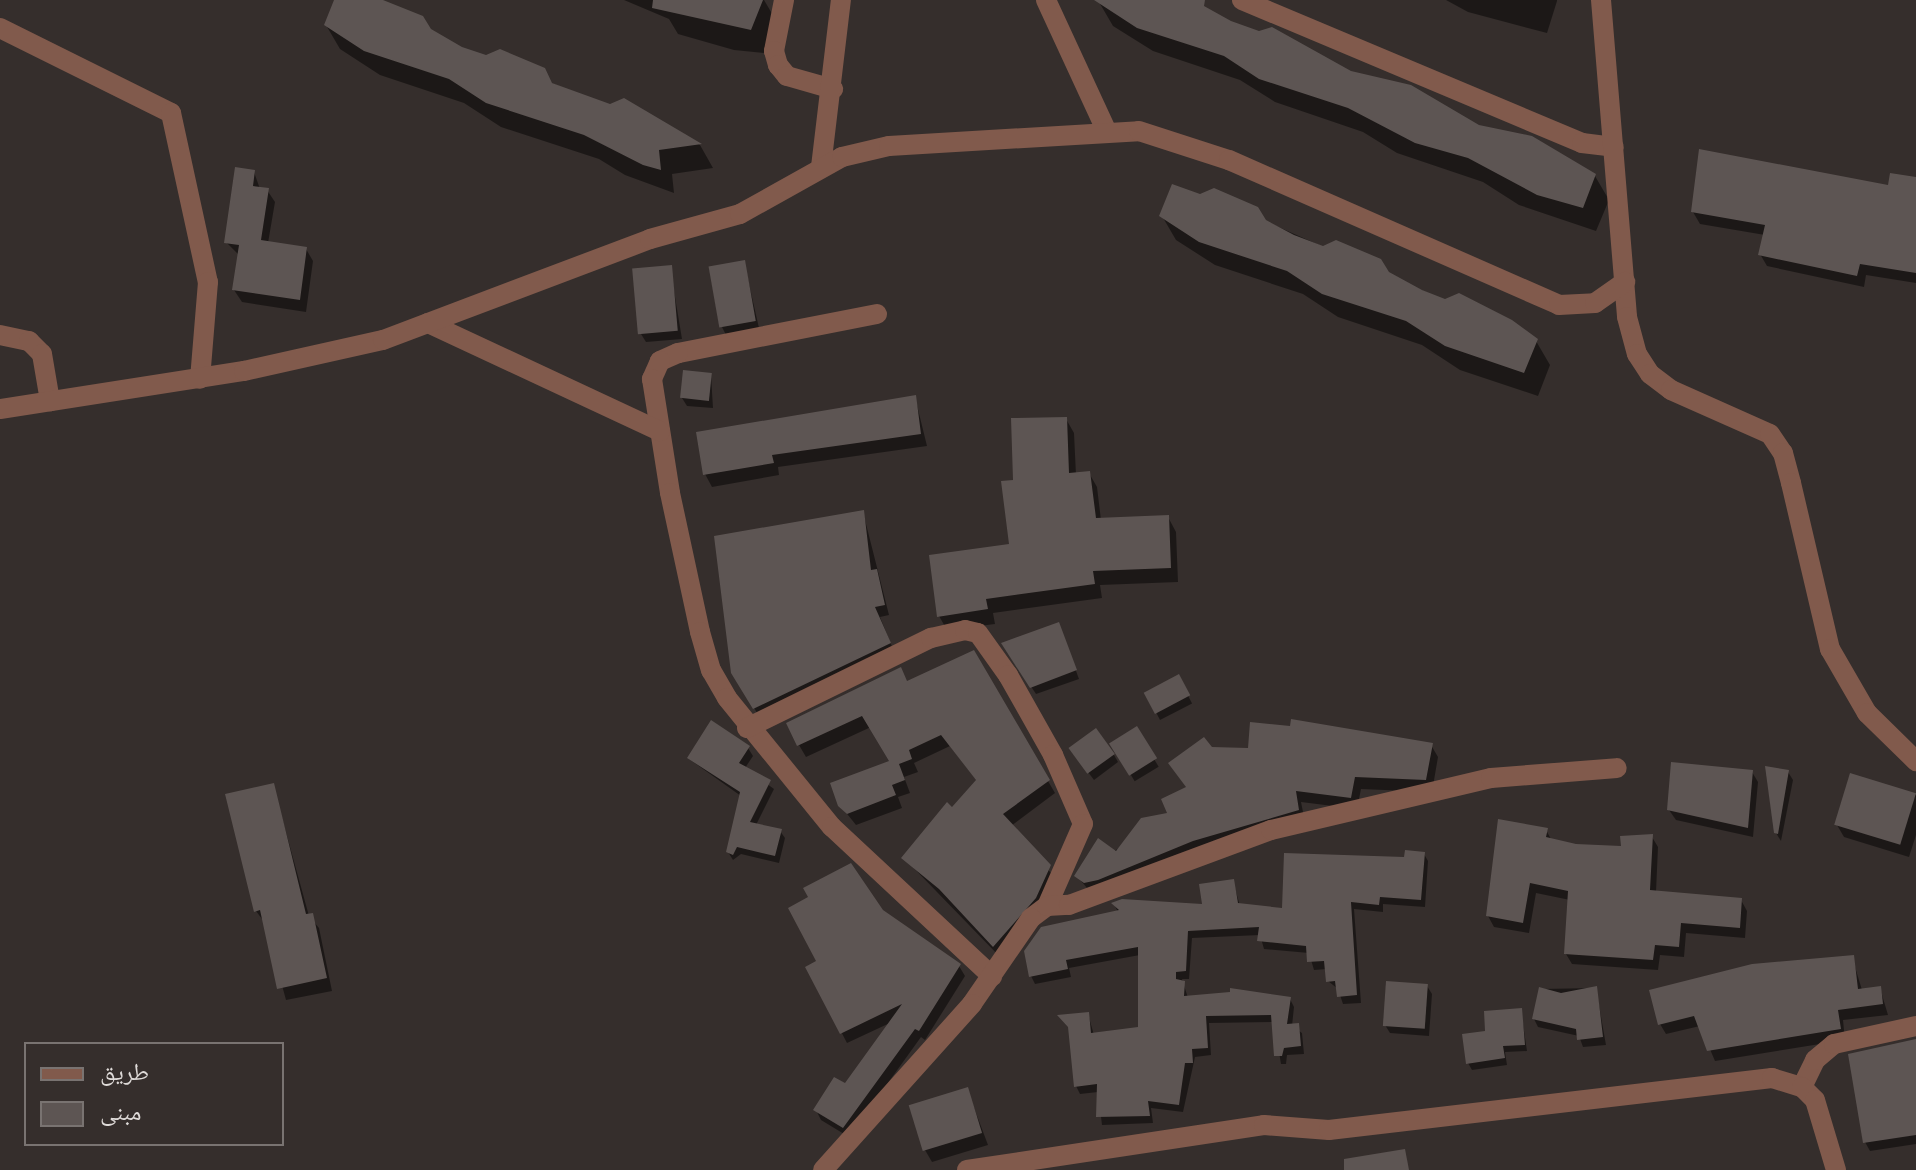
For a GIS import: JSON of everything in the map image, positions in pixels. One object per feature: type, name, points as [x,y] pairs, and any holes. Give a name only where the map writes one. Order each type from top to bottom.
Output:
[{"type":"street","points":[[784,0],[774,51],[778,65],[787,76],[833,89]]},
{"type":"street","points":[[821,167],[833,89],[841,0]]},
{"type":"street","points":[[1046,0],[1106,130]]},
{"type":"street","points":[[1242,0],[1582,143],[1614,147]]},
{"type":"street","points":[[1601,0],[1625,282],[1637,354],[1650,374],[1671,390],[1770,434],[1783,453],[1830,649],[1867,713],[1916,761]]},
{"type":"street","points":[[0,28],[171,113],[208,282],[200,379]]},
{"type":"street","points":[[0,409],[200,379],[338,351],[428,323],[650,239],[740,214],[821,167],[889,146],[1106,130],[1181,140],[1559,305],[1595,303],[1625,282]]},
{"type":"street","points":[[877,314],[668,355],[652,379],[660,431],[700,632],[711,670],[747,728],[832,827],[992,976]]},
{"type":"street","points":[[428,323],[660,431]]},
{"type":"street","points":[[0,335],[29,341],[42,354],[50,401]]},
{"type":"street","points":[[747,728],[931,638],[965,630],[978,633],[1053,755],[1083,824],[1047,906],[1031,918],[992,976],[823,1170]]},
{"type":"street","points":[[1047,906],[1069,905],[1271,830],[1491,778],[1617,768]]},
{"type":"street","points":[[1802,1087],[1815,1060],[1834,1044],[1916,1026]]},
{"type":"street","points":[[967,1170],[1264,1125],[1329,1130],[1772,1078],[1802,1087],[1815,1100],[1836,1170]]},
{"type":"building","points":[[334,0],[383,0],[423,16],[431,29],[462,47],[486,55],[500,49],[545,68],[552,83],[610,104],[624,98],[702,144],[659,150],[661,170],[643,165],[584,135],[486,103],[449,79],[364,51],[324,25]]},
{"type":"building","points":[[653,0],[763,0],[751,30],[652,8]]},
{"type":"building","points":[[1094,0],[1205,0],[1204,6],[1231,21],[1259,31],[1272,27],[1351,71],[1411,85],[1479,125],[1532,136],[1596,174],[1583,208],[1537,195],[1468,158],[1415,143],[1348,108],[1259,79],[1224,56],[1137,28]]},
{"type":"building","points":[[1699,149],[1888,185],[1890,173],[1916,177],[1916,273],[1860,264],[1857,276],[1758,255],[1765,225],[1691,212]]},
{"type":"building","points":[[235,167],[255,170],[253,186],[269,188],[261,240],[307,247],[300,300],[232,290],[239,245],[224,243]]},
{"type":"building","points":[[1172,184],[1200,194],[1214,188],[1258,207],[1266,220],[1294,235],[1323,246],[1336,240],[1381,259],[1389,272],[1422,290],[1445,299],[1459,293],[1512,320],[1538,339],[1524,373],[1445,346],[1406,321],[1322,294],[1287,271],[1199,242],[1159,216]]},
{"type":"building","points":[[745,260],[756,321],[719,327],[709,266]]},
{"type":"building","points":[[672,265],[678,331],[638,334],[632,268]]},
{"type":"building","points":[[683,370],[712,373],[709,401],[680,398]]},
{"type":"building","points":[[916,395],[921,434],[772,455],[774,463],[703,475],[696,432]]},
{"type":"building","points":[[1067,417],[1069,473],[1090,471],[1096,518],[1169,515],[1171,568],[1093,571],[1095,584],[986,599],[988,609],[937,617],[929,555],[1009,544],[1001,481],[1013,480],[1011,418]]},
{"type":"building","points":[[864,510],[871,570],[877,569],[885,605],[875,607],[891,643],[753,709],[731,673],[714,536]]},
{"type":"building","points":[[1059,622],[1077,670],[1030,688],[1001,643]]},
{"type":"building","points":[[974,650],[1050,780],[1003,814],[1051,865],[1036,898],[993,947],[939,889],[901,858],[947,802],[952,807],[976,780],[941,735],[909,750],[912,759],[899,764],[905,780],[892,785],[896,795],[847,814],[838,806],[830,783],[889,761],[862,716],[797,746],[786,723],[901,667],[907,681]]},
{"type":"building","points":[[1179,674],[1190,695],[1155,714],[1144,693]]},
{"type":"building","points":[[1291,719],[1433,743],[1426,780],[1355,777],[1351,798],[1296,791],[1299,810],[1193,841],[1098,880],[1084,883],[1074,876],[1098,838],[1116,851],[1141,818],[1167,813],[1161,799],[1186,787],[1168,763],[1204,737],[1212,747],[1248,748],[1250,722],[1290,726]]},
{"type":"building","points":[[711,720],[750,746],[739,763],[771,780],[750,822],[782,829],[775,856],[737,847],[733,855],[726,852],[740,792],[687,758]]},
{"type":"building","points":[[1137,726],[1157,758],[1129,776],[1109,743]]},
{"type":"building","points":[[1096,728],[1115,754],[1087,774],[1068,748]]},
{"type":"building","points":[[1671,762],[1753,770],[1748,828],[1667,810]]},
{"type":"building","points":[[1765,766],[1789,770],[1778,834],[1774,833]]},
{"type":"building","points":[[1850,773],[1916,793],[1900,845],[1834,825]]},
{"type":"building","points":[[274,783],[306,914],[313,913],[327,978],[277,989],[260,910],[254,912],[225,794]]},
{"type":"building","points":[[1498,819],[1548,828],[1546,837],[1576,844],[1621,846],[1620,836],[1653,834],[1650,890],[1742,898],[1740,928],[1681,923],[1679,947],[1655,945],[1653,960],[1564,954],[1568,891],[1530,883],[1523,923],[1486,916]]},
{"type":"building","points":[[1405,850],[1425,852],[1421,900],[1380,897],[1379,905],[1351,902],[1357,995],[1337,997],[1335,981],[1326,982],[1324,961],[1307,962],[1306,946],[1257,941],[1259,927],[1188,931],[1186,971],[1176,972],[1176,979],[1185,981],[1184,996],[1230,992],[1230,988],[1291,997],[1287,1024],[1299,1023],[1301,1046],[1284,1048],[1282,1056],[1274,1056],[1271,1015],[1206,1016],[1208,1048],[1192,1049],[1193,1063],[1185,1063],[1179,1105],[1148,1101],[1150,1116],[1096,1117],[1097,1084],[1074,1087],[1068,1027],[1057,1015],[1089,1012],[1091,1033],[1138,1027],[1138,947],[1066,960],[1068,969],[1029,977],[1024,951],[1041,927],[1119,910],[1111,903],[1122,899],[1202,904],[1199,884],[1234,879],[1238,903],[1282,908],[1284,853],[1404,857]]},
{"type":"building","points":[[851,863],[883,910],[961,964],[919,1031],[915,1029],[843,1128],[813,1110],[834,1077],[845,1083],[902,1004],[840,1034],[805,967],[816,961],[788,908],[808,897],[803,888]]},
{"type":"building","points":[[1854,955],[1858,989],[1881,986],[1883,1004],[1838,1010],[1841,1029],[1707,1051],[1694,1016],[1658,1025],[1649,990],[1752,964]]},
{"type":"building","points":[[1386,981],[1428,984],[1425,1029],[1383,1026]]},
{"type":"building","points":[[1597,986],[1603,1037],[1577,1040],[1576,1029],[1532,1019],[1539,987],[1561,993]]},
{"type":"building","points":[[1522,1008],[1525,1045],[1503,1046],[1505,1058],[1466,1064],[1462,1034],[1485,1031],[1484,1011]]},
{"type":"building","points":[[1916,1039],[1916,1135],[1863,1143],[1848,1054]]},
{"type":"building","points":[[968,1087],[982,1133],[923,1151],[909,1105]]},
{"type":"building","points":[[1405,1149],[1409,1170],[1344,1170],[1344,1159]]}]
